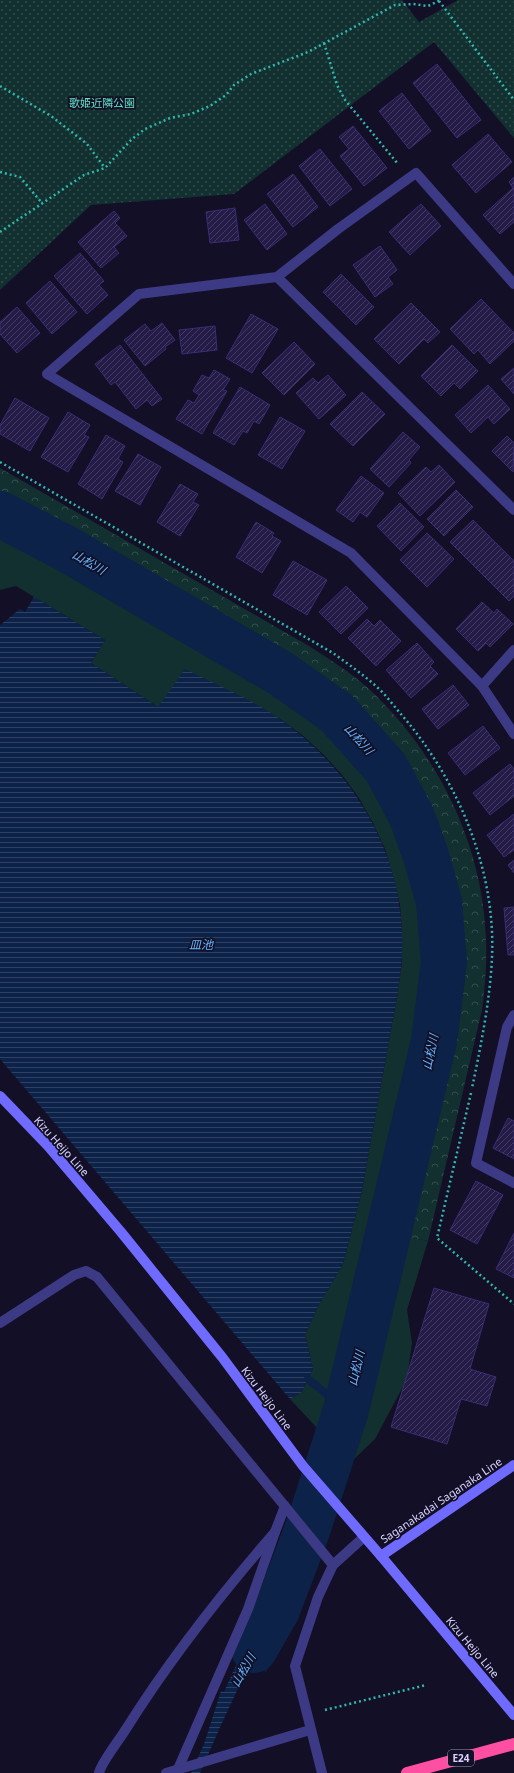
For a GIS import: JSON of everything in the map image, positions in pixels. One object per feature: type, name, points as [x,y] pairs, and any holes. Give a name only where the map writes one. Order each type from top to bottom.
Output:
[{"type":"highway","name":"E24","points":[[407,1773],[514,1744]]},
{"type":"main road","name":"Kizu Heijo Line","points":[[0,1096],[48,1146],[121,1232],[222,1357],[303,1466],[381,1556],[514,1715]]},
{"type":"main road","name":"Saganakadai Saganaka Line","points":[[381,1556],[514,1465]]},
{"type":"street","points":[[514,284],[416,173],[338,229],[277,277],[138,294],[47,374],[351,553],[482,686],[514,734]]},
{"type":"street","points":[[277,277],[514,510]]},
{"type":"street","points":[[482,686],[514,650]]},
{"type":"street","points":[[514,1015],[507,1027],[476,1163],[514,1183]]},
{"type":"street","points":[[0,1323],[74,1275],[86,1271],[97,1277],[333,1565]]},
{"type":"street","points":[[178,1769],[248,1609],[274,1532],[285,1506]]},
{"type":"street","points":[[99,1773],[139,1707],[191,1635],[226,1588],[274,1532]]},
{"type":"street","points":[[322,1773],[295,1666],[318,1597],[333,1565],[364,1537]]},
{"type":"street","points":[[166,1773],[310,1730]]},
{"type":"path","points":[[395,5],[396,0]]},
{"type":"path","points":[[0,232],[84,175],[105,168],[132,139],[145,128],[170,118],[191,114],[210,106],[226,95],[234,85],[251,74],[308,52],[395,5],[413,4],[428,6],[440,1],[514,100]]},
{"type":"path","points":[[324,44],[336,85],[345,100],[409,178]]},
{"type":"path","points":[[0,86],[51,116],[86,144],[105,168]]},
{"type":"path","points":[[0,172],[20,177],[42,203]]},
{"type":"path","points":[[0,462],[333,653],[379,688],[416,731],[442,769],[461,806],[476,845],[489,901],[492,956],[486,1012],[472,1087],[437,1238],[514,1304]]},
{"type":"path","points":[[307,1715],[426,1685]]},
{"type":"green space","name":"歌姫近隣公園","points":[[0,0],[402,0],[419,22],[458,0],[514,0],[514,138],[434,42],[234,194],[91,205],[0,290]]},
{"type":"green space","points":[[0,468],[309,646],[339,666],[368,688],[393,714],[416,741],[435,771],[452,802],[466,835],[476,869],[483,904],[486,958],[482,1010],[428,1241],[403,1236],[449,1024],[456,982],[457,955],[455,920],[450,886],[441,853],[430,822],[415,791],[397,762],[376,734],[346,703],[333,692],[297,667],[0,498]]},
{"type":"green space","points":[[0,531],[66,567],[65,571],[86,582],[94,582],[280,688],[314,712],[327,723],[355,752],[374,778],[391,805],[405,833],[416,863],[424,894],[430,957],[429,981],[423,1020],[344,1361],[341,1361],[335,1385],[336,1391],[327,1430],[316,1427],[290,1399],[302,1392],[313,1369],[305,1335],[317,1308],[343,1264],[361,1195],[398,991],[402,962],[400,905],[385,849],[359,798],[342,775],[323,754],[302,735],[280,719],[255,705],[158,707],[91,663],[105,640],[16,586],[0,590]]},
{"type":"green space","points":[[403,1236],[428,1241],[407,1310],[412,1343],[407,1379],[375,1439],[351,1462],[346,1458],[361,1403],[367,1396],[378,1368],[373,1367]]},
{"type":"water","name":"皿池","points":[[34,597],[105,640],[91,663],[158,707],[185,669],[246,699],[270,712],[281,720],[306,740],[329,762],[349,786],[367,813],[381,841],[392,870],[399,901],[402,933],[401,970],[361,1195],[343,1264],[317,1308],[305,1335],[313,1369],[302,1392],[290,1399],[0,1059],[0,625],[20,609],[25,612]]},
{"type":"water","points":[[270,1590],[298,1597],[266,1672],[254,1661],[248,1667],[200,1773],[191,1773],[204,1744],[221,1691],[224,1692]]},
{"type":"building","points":[[437,64],[481,120],[457,138],[413,83]]},
{"type":"building","points":[[402,93],[431,131],[409,149],[379,111]]},
{"type":"building","points":[[353,126],[387,168],[364,186],[340,156],[349,149],[339,137]]},
{"type":"building","points":[[488,134],[512,162],[476,193],[452,165]]},
{"type":"building","points":[[320,149],[352,189],[330,206],[299,166]]},
{"type":"building","points":[[293,174],[318,207],[293,227],[267,194]]},
{"type":"building","points":[[514,177],[514,222],[500,234],[483,215],[513,188],[509,182]]},
{"type":"building","points":[[265,204],[287,234],[267,250],[244,220]]},
{"type":"building","points":[[421,204],[441,226],[410,255],[389,232]]},
{"type":"building","points":[[235,208],[239,240],[210,243],[206,212]]},
{"type":"building","points":[[114,211],[120,218],[115,223],[127,236],[114,247],[119,253],[101,268],[78,242]]},
{"type":"building","points":[[380,246],[397,270],[388,277],[393,284],[375,297],[353,265]]},
{"type":"building","points":[[80,253],[104,281],[99,285],[108,295],[87,314],[54,276]]},
{"type":"building","points":[[341,274],[374,307],[356,325],[323,292]]},
{"type":"building","points":[[50,281],[77,312],[52,334],[26,303]]},
{"type":"building","points":[[481,299],[514,333],[514,341],[490,364],[478,350],[474,354],[450,329]]},
{"type":"building","points":[[411,303],[440,332],[428,343],[424,339],[399,364],[374,339]]},
{"type":"building","points":[[17,307],[40,333],[17,353],[0,334],[0,322]]},
{"type":"building","points":[[251,314],[278,329],[252,373],[226,358]]},
{"type":"building","points":[[162,323],[175,340],[165,347],[166,349],[145,366],[124,340],[145,324],[151,331]]},
{"type":"building","points":[[215,326],[217,350],[182,354],[179,330]]},
{"type":"building","points":[[294,342],[315,364],[284,395],[262,373]]},
{"type":"building","points":[[120,345],[162,399],[152,406],[147,400],[136,409],[115,382],[111,385],[95,364]]},
{"type":"building","points":[[452,345],[478,371],[460,389],[454,383],[441,396],[421,376]]},
{"type":"building","points":[[514,368],[514,394],[501,379]]},
{"type":"building","points":[[214,370],[230,379],[223,390],[227,391],[202,434],[176,419],[188,400],[194,403],[199,395],[193,391],[202,375],[209,378]]},
{"type":"building","points":[[328,375],[346,395],[319,419],[296,393],[313,378],[318,383]]},
{"type":"building","points":[[488,385],[510,409],[494,424],[488,417],[471,433],[455,415]]},
{"type":"building","points":[[240,387],[270,405],[259,424],[254,421],[247,433],[243,431],[234,445],[213,433]]},
{"type":"building","points":[[362,392],[385,414],[353,446],[330,424]]},
{"type":"building","points":[[15,398],[49,418],[30,451],[0,434],[0,425]]},
{"type":"building","points":[[68,412],[90,425],[84,435],[89,437],[68,472],[41,457]]},
{"type":"building","points":[[280,417],[305,431],[282,469],[258,455]]},
{"type":"building","points":[[403,432],[420,447],[409,460],[411,463],[389,487],[370,469]]},
{"type":"building","points":[[106,435],[125,446],[118,459],[123,462],[102,499],[78,484]]},
{"type":"building","points":[[507,436],[514,443],[513,472],[492,451]]},
{"type":"building","points":[[138,454],[161,467],[140,505],[115,491]]},
{"type":"building","points":[[439,465],[455,482],[420,516],[398,493],[426,467],[431,472]]},
{"type":"building","points":[[361,476],[384,493],[367,517],[360,512],[353,522],[336,510]]},
{"type":"building","points":[[180,484],[198,494],[193,502],[199,505],[180,536],[157,522]]},
{"type":"building","points":[[456,490],[473,507],[444,536],[427,519]]},
{"type":"building","points":[[400,503],[424,527],[401,551],[377,526]]},
{"type":"building","points":[[473,520],[514,561],[514,596],[509,601],[450,542]]},
{"type":"building","points":[[256,522],[274,533],[272,536],[281,541],[262,573],[236,557]]},
{"type":"building","points":[[427,533],[454,559],[427,587],[400,560]]},
{"type":"building","points":[[293,561],[327,580],[307,615],[273,595]]},
{"type":"building","points":[[346,586],[368,608],[341,634],[319,612]]},
{"type":"building","points":[[482,602],[494,613],[497,609],[513,624],[490,647],[486,643],[478,651],[456,629]]},
{"type":"building","points":[[367,619],[374,626],[380,620],[401,641],[376,666],[348,638]]},
{"type":"building","points":[[417,643],[434,662],[430,666],[438,674],[411,698],[386,670]]},
{"type":"building","points":[[453,685],[469,705],[438,729],[422,709]]},
{"type":"building","points":[[483,726],[500,748],[465,775],[448,753]]},
{"type":"building","points":[[510,764],[514,769],[514,796],[490,815],[473,793]]},
{"type":"building","points":[[514,814],[514,850],[504,857],[487,835]]},
{"type":"building","points":[[514,860],[514,873],[508,865]]},
{"type":"building","points":[[514,907],[514,955],[508,955],[504,908]]},
{"type":"building","points":[[508,1118],[514,1121],[514,1159],[493,1148]]},
{"type":"building","points":[[476,1181],[503,1195],[477,1244],[450,1230]]},
{"type":"building","points":[[514,1233],[514,1278],[496,1269]]},
{"type":"building","points":[[434,1288],[489,1304],[470,1369],[496,1377],[487,1406],[461,1399],[447,1444],[391,1427]]},
{"type":"waterway","name":"山松川","points":[[0,514],[65,548],[280,673],[337,713],[386,768],[412,817],[426,856],[439,902],[444,962],[434,1041],[346,1410],[308,1528],[277,1610],[254,1650]]},
{"type":"waterway","points":[[308,1379],[346,1410]]}]
